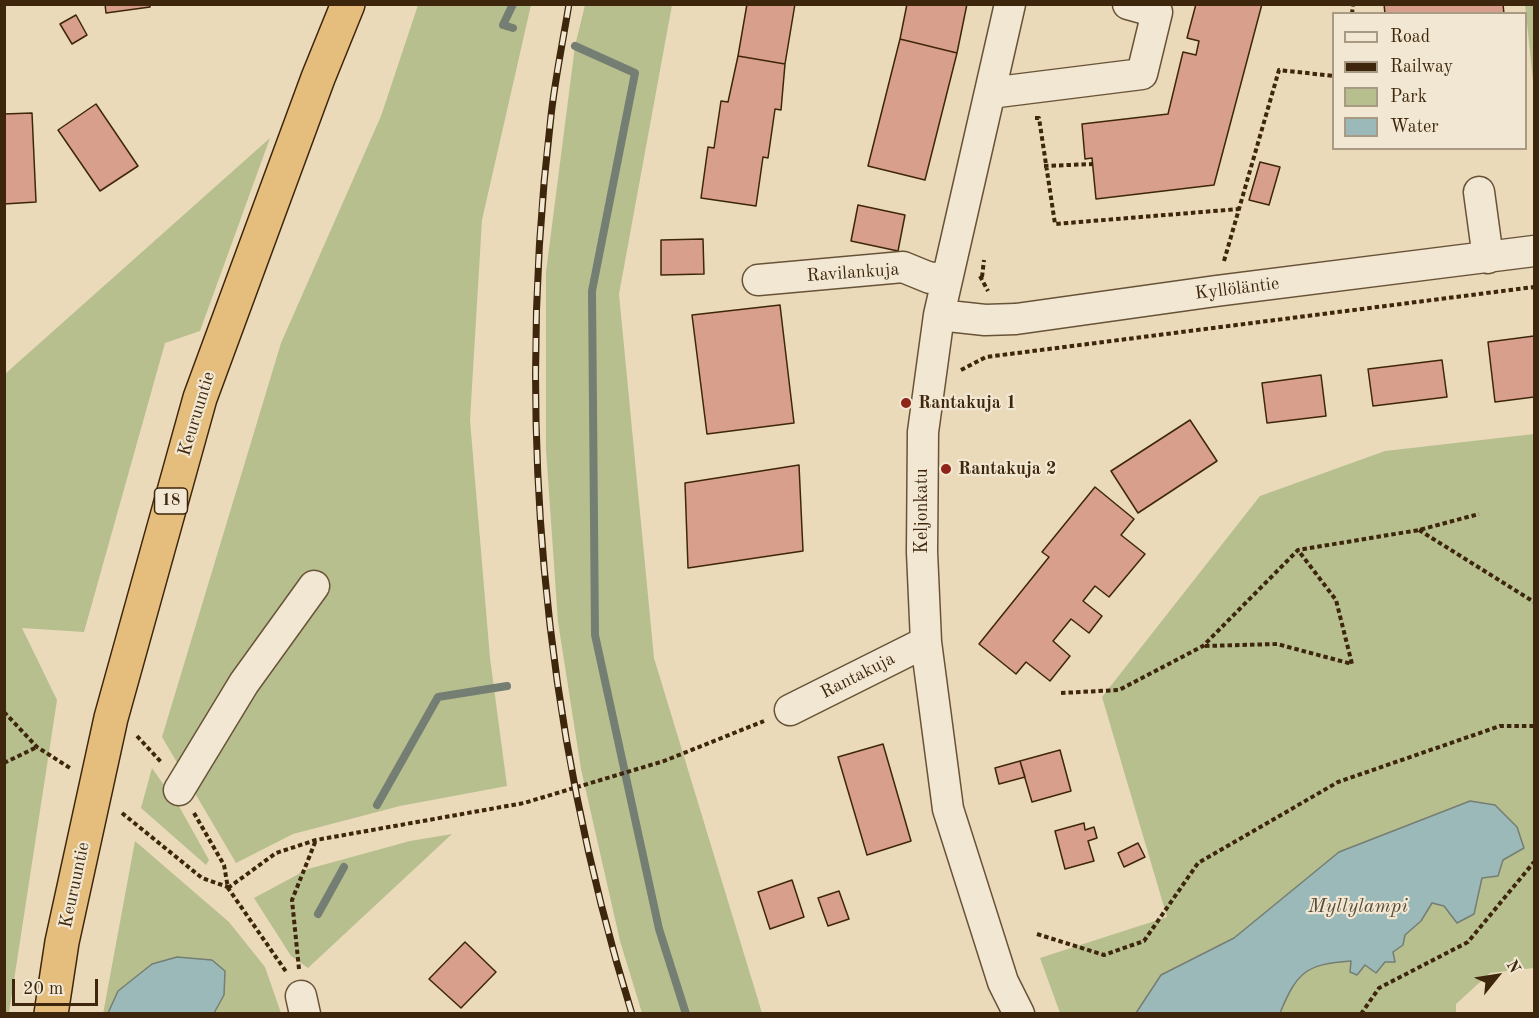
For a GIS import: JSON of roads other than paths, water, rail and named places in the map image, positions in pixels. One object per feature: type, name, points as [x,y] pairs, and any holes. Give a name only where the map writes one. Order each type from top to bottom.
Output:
[{"type":"highway","name":"Keuruuntie","points":[[51,1014],[62,942],[111,718],[200,398],[314,89],[348,4]]},
{"type":"street","name":"Keljonkatu","points":[[1010,4],[939,315],[923,432],[922,552],[926,642],[948,809],[1003,982],[1019,1014]]},
{"type":"street","points":[[990,93],[1142,74],[1156,12],[1128,4]]},
{"type":"street","points":[[1479,192],[1488,258]]},
{"type":"street","name":"Kyllöläntie","points":[[939,315],[1016,320],[1216,291],[1534,251]]},
{"type":"street","name":"Ravilankuja","points":[[758,280],[903,267],[930,278],[946,277]]},
{"type":"street","points":[[179,790],[244,683],[314,586]]},
{"type":"street","name":"Rantakuja","points":[[790,710],[926,642]]},
{"type":"water","name":"Myllylampi","points":[[1470,801],[1495,805],[1517,827],[1524,848],[1503,860],[1498,876],[1482,878],[1474,914],[1457,923],[1444,906],[1432,903],[1421,921],[1405,935],[1403,945],[1393,952],[1395,962],[1385,962],[1376,973],[1365,965],[1357,975],[1350,972],[1351,961],[1313,968],[1298,979],[1280,1013],[1136,1013],[1161,975],[1234,938],[1339,852]]},
{"type":"water","points":[[177,957],[212,960],[225,971],[224,995],[214,1013],[108,1013],[118,991],[152,964]]},
{"type":"waterway","points":[[513,4],[503,25],[513,28]]},
{"type":"waterway","points":[[575,46],[635,73],[592,291],[595,635],[659,929],[686,1014]]},
{"type":"waterway","points":[[377,805],[438,697],[507,686]]},
{"type":"waterway","points":[[318,914],[344,867]]},
{"type":"railway","points":[[569,4],[553,102],[540,229],[536,343],[537,456],[544,569],[557,682],[576,794],[601,904],[632,1014]]},
{"type":"place","name":"Rantakuja 1","points":[[906,403]]},
{"type":"place","name":"Rantakuja 2","points":[[946,469]]}]
